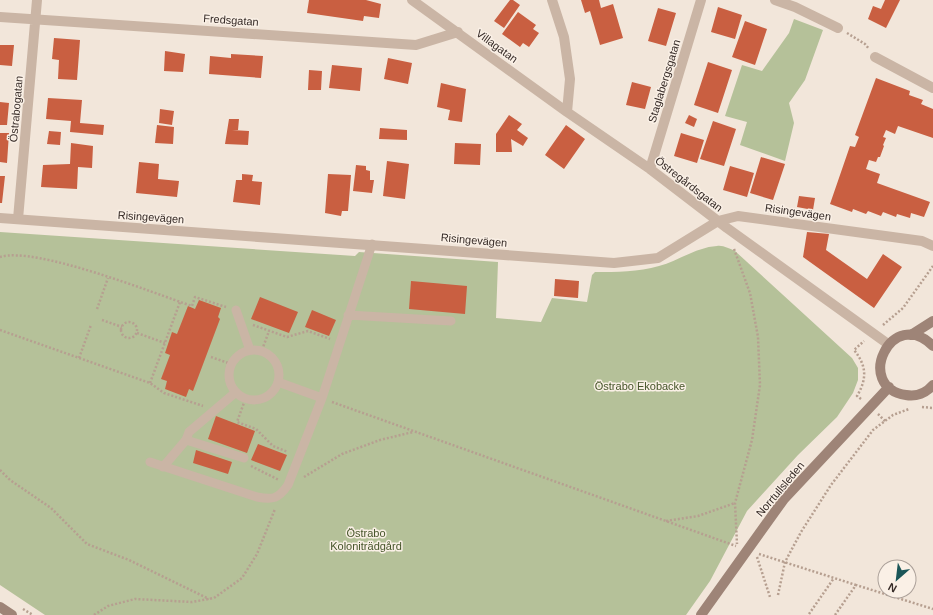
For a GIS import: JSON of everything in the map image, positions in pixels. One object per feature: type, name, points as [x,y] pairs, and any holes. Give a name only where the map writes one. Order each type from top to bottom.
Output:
[{"type":"main road","points":[[933,321],[911,335],[899,337],[888,344],[881,358],[880,368],[882,377],[889,387],[897,393],[912,396],[926,391],[933,385]]},
{"type":"main road","points":[[911,335],[923,338],[933,346]]},
{"type":"main road","name":"Norrtullsleden","points":[[701,615],[752,552],[784,500],[889,387]]},
{"type":"main road","points":[[0,607],[12,615]]},
{"type":"street","name":"Östrabogatan","points":[[18,219],[38,0]]},
{"type":"street","name":"Villagatan","points":[[412,0],[567,112]]},
{"type":"street","points":[[552,0],[564,37],[570,79],[567,112]]},
{"type":"street","name":"Staglabergsgatan","points":[[650,168],[701,0]]},
{"type":"street","points":[[775,0],[795,7],[838,28]]},
{"type":"street","name":"Fredsgatan","points":[[0,17],[416,45],[458,32]]},
{"type":"street","points":[[874,57],[933,88]]},
{"type":"street","name":"Östregårdsgatan","points":[[567,112],[650,168],[727,228],[888,344]]},
{"type":"street","name":"Risingevägen","points":[[0,218],[372,244],[614,263],[658,258],[718,221],[738,216],[922,241],[933,246]]},
{"type":"lane","points":[[150,462],[257,497],[268,499],[280,496],[288,485],[322,398],[372,244]]},
{"type":"lane","points":[[236,310],[250,350]]},
{"type":"lane","points":[[348,315],[451,321]]},
{"type":"lane","points":[[250,350],[262,351],[274,360],[279,368],[278,382],[272,393],[263,398],[252,400],[236,392],[229,376],[231,364],[241,353],[250,350]]},
{"type":"lane","points":[[278,382],[322,398]]},
{"type":"lane","points":[[163,467],[186,440],[189,432],[236,392]]},
{"type":"lane","points":[[186,440],[244,458]]},
{"type":"path","points":[[838,28],[865,44],[874,57]]},
{"type":"path","points":[[727,228],[750,293],[758,337],[760,385],[752,440],[735,503],[737,547]]},
{"type":"path","points":[[0,257],[18,256],[58,261],[192,306],[195,297],[236,310]]},
{"type":"path","points":[[885,421],[857,396],[865,379],[865,371],[862,362],[854,350],[903,308],[933,266]]},
{"type":"path","points":[[97,309],[108,278]]},
{"type":"path","points":[[150,383],[180,302]]},
{"type":"path","points":[[102,320],[122,327]]},
{"type":"path","points":[[240,320],[287,337],[308,331],[339,342]]},
{"type":"path","points":[[126,322],[132,322],[137,326],[137,333],[133,337],[127,338],[122,334],[122,327],[126,322]]},
{"type":"path","points":[[79,358],[91,325]]},
{"type":"path","points":[[0,330],[150,383],[164,393],[215,410]]},
{"type":"path","points":[[262,351],[269,331]]},
{"type":"path","points":[[137,333],[165,343]]},
{"type":"path","points":[[211,357],[231,364]]},
{"type":"path","points":[[246,398],[237,422],[256,429],[273,446],[288,452]]},
{"type":"path","points":[[322,398],[737,547],[933,609]]},
{"type":"path","points":[[918,407],[933,408]]},
{"type":"path","points":[[778,595],[785,562],[801,532],[831,485],[872,430],[893,415],[913,408]]},
{"type":"path","points":[[244,458],[251,466],[288,485],[342,454],[380,440],[414,431]]},
{"type":"path","points":[[0,470],[10,480],[51,508],[87,544],[129,560],[209,599]]},
{"type":"path","points":[[94,615],[108,606],[135,599],[185,602],[214,598],[242,578],[257,554],[280,496]]},
{"type":"path","points":[[665,521],[698,516],[735,503]]},
{"type":"path","points":[[752,552],[770,597]]},
{"type":"path","points":[[809,614],[834,578]]},
{"type":"path","points":[[835,615],[856,585]]},
{"type":"green space","points":[[794,19],[823,30],[805,80],[789,103],[794,123],[785,161],[740,145],[747,122],[725,116],[742,65],[762,71],[789,33]]},
{"type":"green space","points":[[0,232],[355,256],[359,252],[498,262],[496,318],[541,322],[552,298],[587,302],[592,275],[595,272],[627,271],[651,268],[666,264],[695,251],[710,247],[722,246],[735,251],[852,358],[858,368],[858,380],[853,393],[837,417],[798,455],[747,511],[710,581],[686,615],[45,615],[0,585]]},
{"type":"building","points":[[309,0],[366,0],[381,4],[379,18],[364,16],[363,21],[307,13]]},
{"type":"building","points":[[510,0],[513,0],[520,5],[504,28],[494,21]]},
{"type":"building","points":[[581,0],[599,0],[601,8],[613,4],[623,38],[600,45],[590,11],[585,13]]},
{"type":"building","points":[[885,0],[900,0],[886,28],[868,19],[873,6],[881,9]]},
{"type":"building","points":[[718,7],[742,15],[735,39],[711,32]]},
{"type":"building","points":[[658,8],[676,13],[666,46],[648,41]]},
{"type":"building","points":[[518,12],[536,25],[533,29],[539,33],[529,47],[523,43],[520,47],[502,34]]},
{"type":"building","points":[[745,21],[767,29],[755,65],[732,57]]},
{"type":"building","points":[[54,38],[80,40],[77,80],[58,79],[59,60],[52,59]]},
{"type":"building","points":[[0,45],[14,45],[12,66],[0,65]]},
{"type":"building","points":[[165,51],[185,54],[183,72],[164,71]]},
{"type":"building","points":[[231,54],[263,56],[261,78],[209,74],[210,56],[231,58]]},
{"type":"building","points":[[388,58],[412,63],[408,84],[384,79]]},
{"type":"building","points":[[708,62],[732,70],[718,113],[694,105]]},
{"type":"building","points":[[332,65],[362,68],[360,91],[329,88]]},
{"type":"building","points":[[309,70],[322,71],[321,90],[308,90]]},
{"type":"building","points":[[876,78],[910,91],[909,95],[923,100],[921,104],[933,109],[933,138],[898,126],[895,134],[886,130],[883,137],[886,138],[880,157],[878,157],[876,162],[869,160],[866,169],[880,174],[877,183],[930,202],[924,217],[911,213],[910,218],[897,214],[896,217],[883,212],[881,216],[868,211],[866,214],[853,209],[852,212],[830,204],[850,146],[855,147],[859,137],[855,135]]},
{"type":"building","points":[[632,82],[651,87],[645,109],[626,105]]},
{"type":"building","points":[[441,83],[466,89],[462,122],[448,120],[450,110],[437,107]]},
{"type":"building","points":[[48,98],[82,100],[80,123],[104,125],[103,135],[70,132],[71,121],[46,119]]},
{"type":"building","points":[[0,102],[9,103],[7,125],[0,125]]},
{"type":"building","points":[[160,109],[174,111],[172,125],[159,123]]},
{"type":"building","points":[[509,115],[522,124],[517,130],[528,138],[523,146],[511,139],[512,152],[496,152],[496,134]]},
{"type":"building","points":[[689,115],[697,119],[694,127],[685,123]]},
{"type":"building","points":[[229,119],[239,119],[238,130],[232,130],[249,131],[248,145],[225,144]]},
{"type":"building","points":[[713,121],[736,129],[724,166],[700,159]]},
{"type":"building","points":[[157,125],[174,127],[173,144],[155,143]]},
{"type":"building","points":[[566,125],[585,139],[564,169],[545,155]]},
{"type":"building","points":[[380,128],[407,130],[407,140],[379,139]]},
{"type":"building","points":[[49,131],[61,132],[60,145],[47,144]]},
{"type":"building","points":[[0,133],[9,133],[7,163],[0,162]]},
{"type":"building","points":[[681,133],[704,140],[697,163],[674,156]]},
{"type":"building","points":[[71,143],[93,146],[92,168],[78,167],[77,189],[41,187],[43,165],[70,164]]},
{"type":"building","points":[[455,143],[481,144],[480,165],[454,164]]},
{"type":"building","points":[[761,157],[785,164],[773,200],[750,193]]},
{"type":"building","points":[[387,161],[409,164],[405,199],[383,196]]},
{"type":"building","points":[[139,162],[159,164],[158,179],[179,181],[177,197],[136,193]]},
{"type":"building","points":[[356,165],[366,166],[366,170],[370,171],[370,180],[374,180],[372,193],[353,191]]},
{"type":"building","points":[[730,166],[754,173],[747,197],[723,190]]},
{"type":"building","points":[[242,174],[253,175],[252,181],[262,182],[260,205],[233,202],[236,180],[242,180]]},
{"type":"building","points":[[328,174],[351,175],[348,211],[342,211],[341,216],[325,213]]},
{"type":"building","points":[[0,176],[5,176],[2,203],[0,203]]},
{"type":"building","points":[[799,196],[815,198],[813,210],[797,207]]},
{"type":"building","points":[[807,232],[829,234],[826,250],[867,279],[883,254],[902,267],[874,308],[803,257]]},
{"type":"building","points":[[555,279],[579,281],[578,298],[554,296]]},
{"type":"building","points":[[411,281],[467,286],[465,314],[409,309]]},
{"type":"building","points":[[260,297],[298,312],[289,333],[251,319]]},
{"type":"building","points":[[199,300],[221,308],[218,317],[220,319],[193,391],[189,389],[186,397],[165,389],[167,381],[161,379],[170,355],[165,353],[172,332],[177,334],[188,306],[195,309]]},
{"type":"building","points":[[312,310],[336,320],[329,336],[305,327]]},
{"type":"building","points":[[216,416],[255,431],[247,453],[208,439]]},
{"type":"building","points":[[258,444],[287,455],[280,471],[251,460]]},
{"type":"building","points":[[196,450],[232,462],[228,474],[193,463]]},
{"type":"park label","name":"Östrabo Ekobacke","points":[[640,386]]},
{"type":"park label","name":"Östrabo Koloniträdgård","points":[[366,539]]}]
